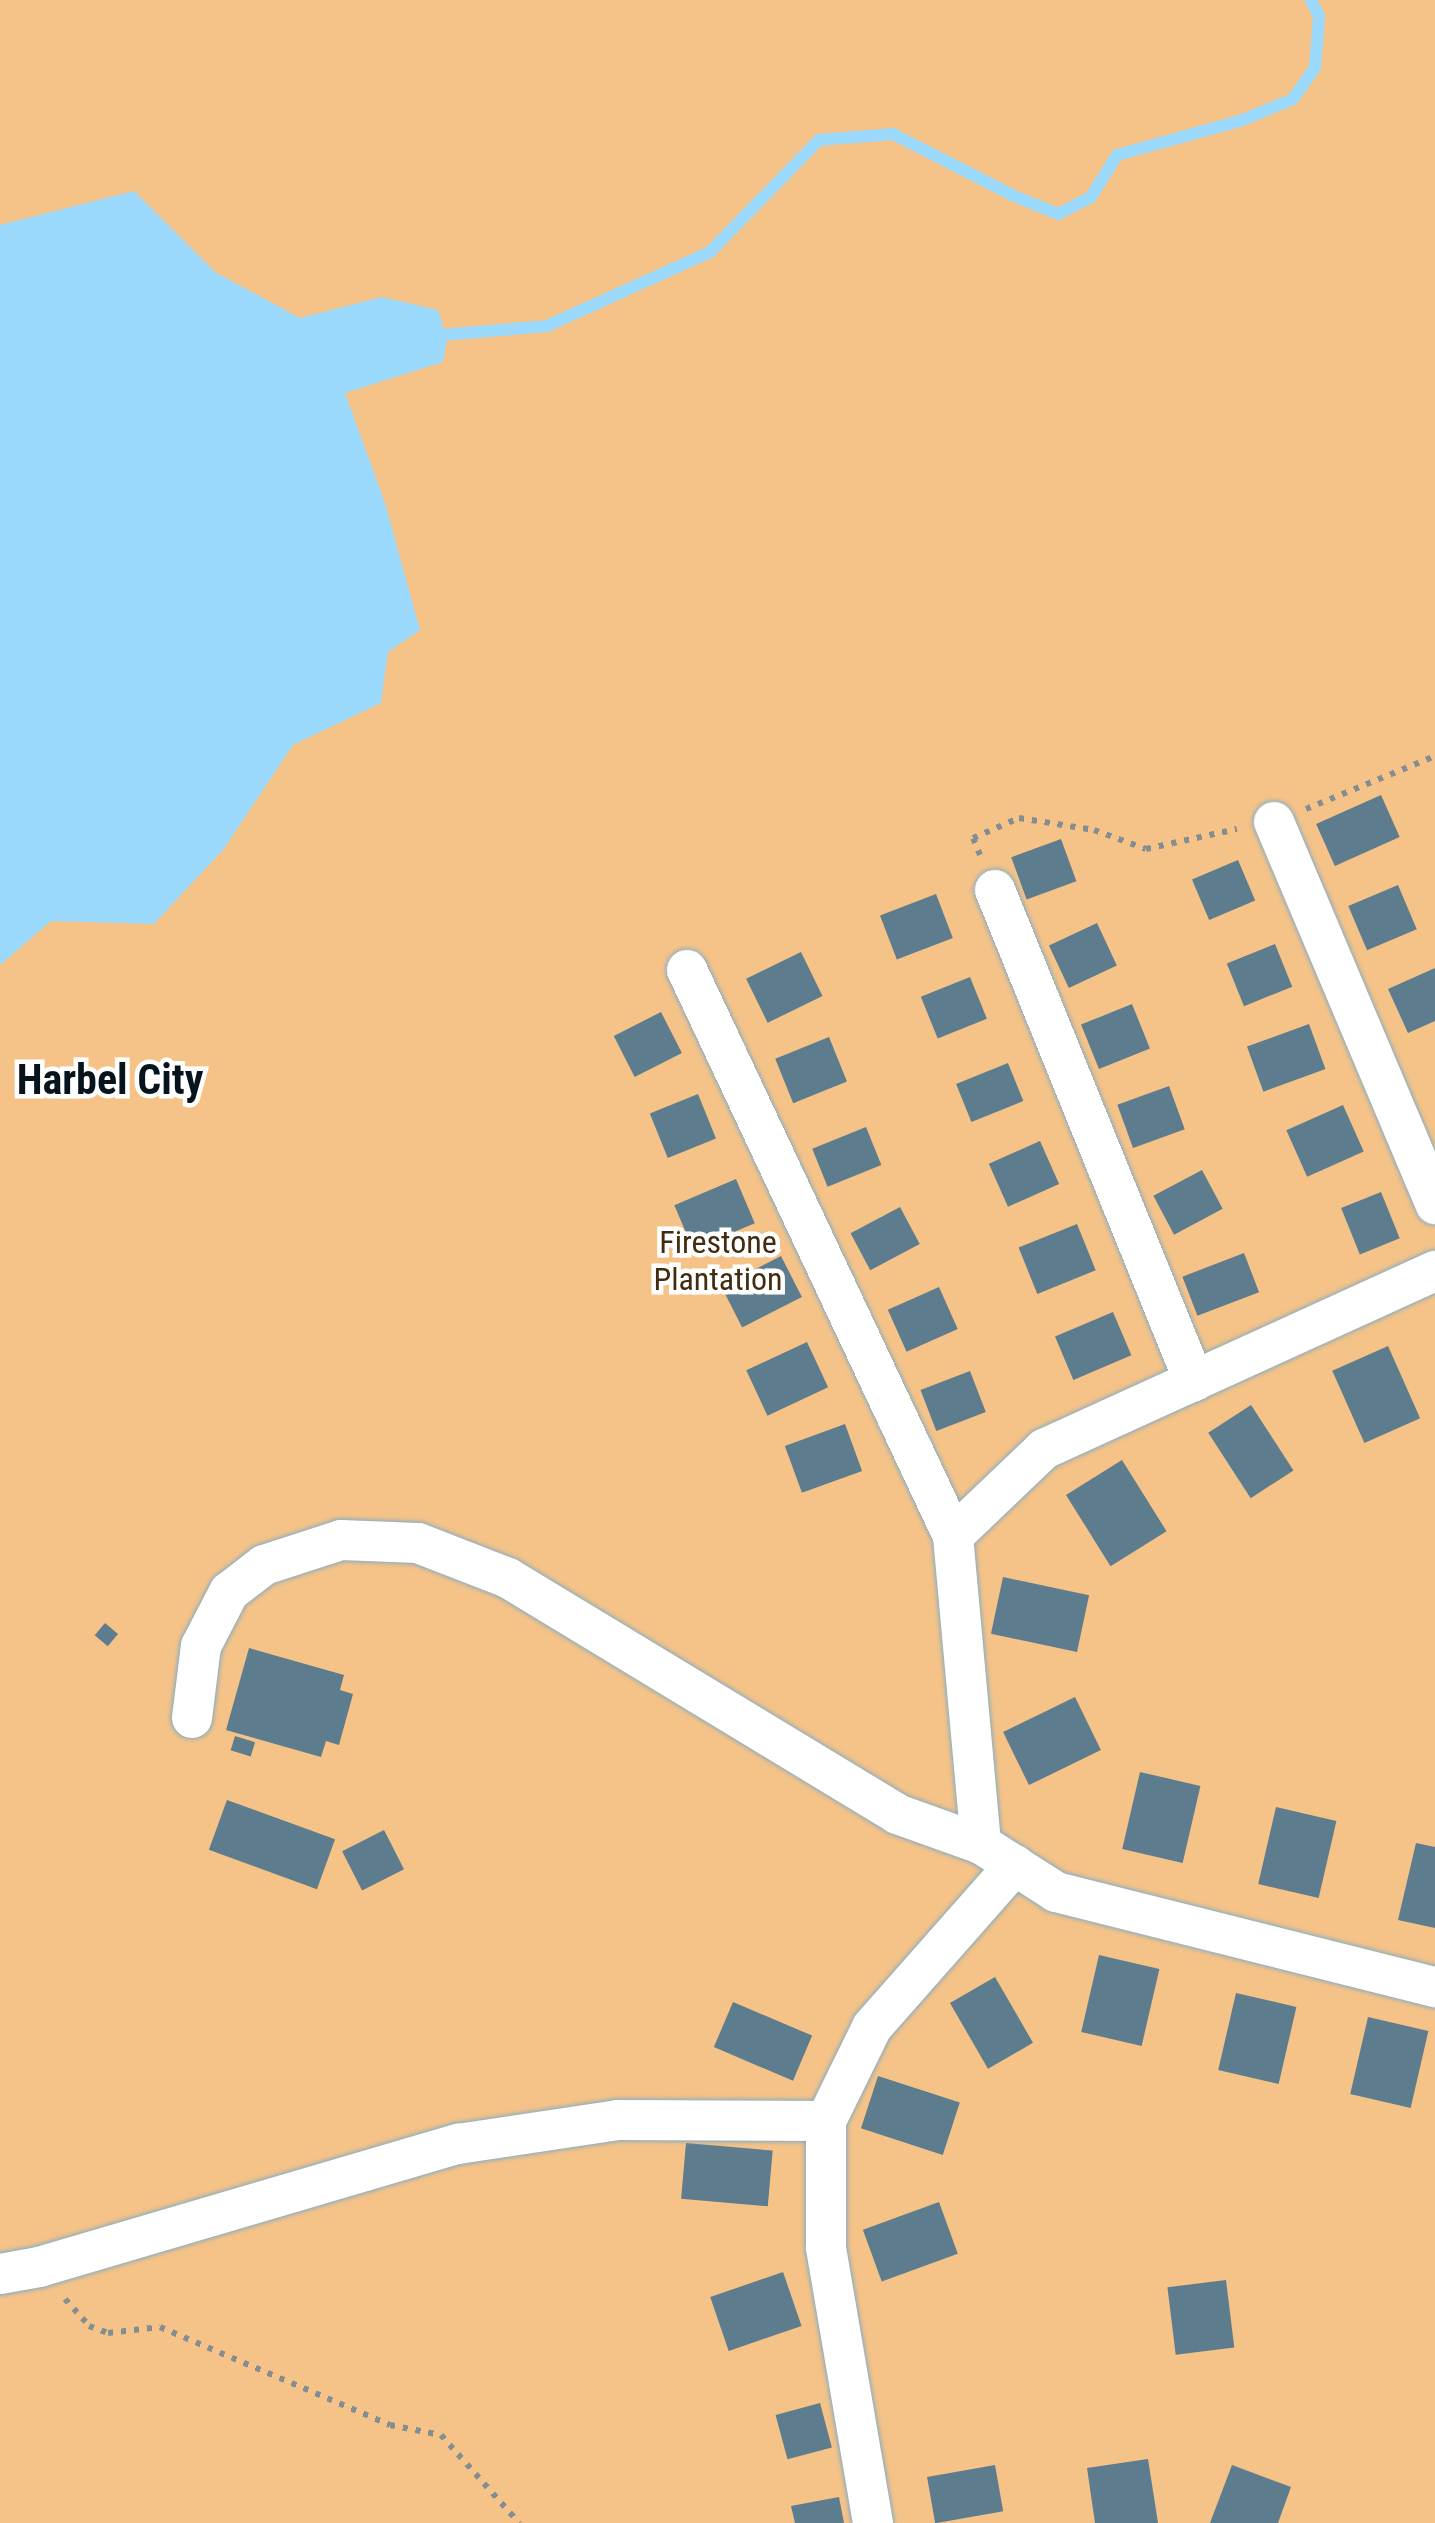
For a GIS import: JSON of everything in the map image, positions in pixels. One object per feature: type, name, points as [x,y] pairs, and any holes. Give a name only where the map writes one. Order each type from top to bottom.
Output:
[{"type":"street","points":[[1274,822],[1435,1204]]},
{"type":"street","points":[[995,890],[1194,1381]]},
{"type":"street","points":[[687,970],[953,1536],[981,1844]]},
{"type":"street","points":[[953,1536],[1044,1449],[1435,1271]]},
{"type":"street","points":[[192,1718],[201,1646],[230,1592],[264,1564],[341,1540],[418,1543],[508,1578],[897,1814],[981,1844],[1056,1892],[1435,1986]]},
{"type":"street","points":[[874,2523],[826,2246],[826,2121],[872,2026],[1015,1865]]},
{"type":"street","points":[[19,2271],[458,2144],[618,2120],[826,2121]]},
{"type":"path","points":[[995,890],[973,838],[1020,818],[1094,830],[1146,848],[1274,822],[1435,756]]},
{"type":"path","points":[[19,2271],[89,2326],[108,2333],[160,2327],[390,2425],[440,2435],[519,2523]]},
{"type":"green space","name":"Firestone Plantation","points":[[0,0],[1435,0],[1435,2523],[0,2523]]},
{"type":"water","points":[[134,191],[215,272],[300,318],[382,297],[438,310],[447,340],[443,362],[345,393],[385,503],[420,630],[388,652],[381,703],[293,745],[223,850],[154,924],[51,921],[0,965],[0,225]]},
{"type":"building","points":[[1381,795],[1400,837],[1335,866],[1316,824]]},
{"type":"building","points":[[1061,839],[1076,881],[1027,899],[1011,857]]},
{"type":"building","points":[[1238,860],[1255,901],[1209,920],[1192,880]]},
{"type":"building","points":[[1398,885],[1417,929],[1367,950],[1348,906]]},
{"type":"building","points":[[936,894],[953,938],[897,959],[880,916]]},
{"type":"building","points":[[1097,923],[1117,966],[1069,988],[1049,945]]},
{"type":"building","points":[[1275,944],[1292,987],[1244,1006],[1227,963]]},
{"type":"building","points":[[801,952],[822,996],[768,1023],[746,979]]},
{"type":"building","points":[[1435,968],[1435,1021],[1408,1033],[1388,989]]},
{"type":"building","points":[[970,977],[987,1019],[938,1039],[921,997]]},
{"type":"building","points":[[1132,1004],[1150,1049],[1099,1069],[1081,1025]]},
{"type":"building","points":[[661,1012],[682,1053],[635,1077],[614,1036]]},
{"type":"building","points":[[1309,1024],[1325,1069],[1263,1092],[1247,1047]]},
{"type":"building","points":[[829,1037],[847,1082],[793,1103],[775,1059]]},
{"type":"building","points":[[1008,1063],[1023,1101],[971,1122],[956,1084]]},
{"type":"building","points":[[1169,1086],[1185,1129],[1133,1148],[1117,1105]]},
{"type":"building","points":[[698,1094],[716,1139],[668,1158],[650,1113]]},
{"type":"building","points":[[1343,1105],[1364,1152],[1307,1177],[1286,1130]]},
{"type":"building","points":[[866,1127],[881,1165],[828,1187],[812,1149]]},
{"type":"building","points":[[1040,1141],[1059,1184],[1008,1207],[989,1164]]},
{"type":"building","points":[[1202,1170],[1223,1209],[1174,1235],[1153,1196]]},
{"type":"building","points":[[736,1179],[755,1223],[693,1249],[674,1205]]},
{"type":"building","points":[[1381,1192],[1400,1238],[1360,1254],[1341,1208]]},
{"type":"building","points":[[900,1207],[920,1244],[870,1270],[851,1233]]},
{"type":"building","points":[[1077,1224],[1096,1270],[1037,1294],[1019,1248]]},
{"type":"building","points":[[1244,1253],[1259,1292],[1197,1316],[1182,1277]]},
{"type":"building","points":[[781,1256],[802,1297],[742,1327],[721,1286]]},
{"type":"building","points":[[939,1287],[958,1329],[907,1352],[888,1310]]},
{"type":"building","points":[[1113,1312],[1131,1355],[1073,1380],[1055,1337]]},
{"type":"building","points":[[807,1342],[828,1387],[767,1416],[746,1370]]},
{"type":"building","points":[[1388,1346],[1420,1418],[1364,1443],[1332,1371]]},
{"type":"building","points":[[970,1371],[986,1412],[936,1431],[921,1390]]},
{"type":"building","points":[[1251,1405],[1293,1470],[1251,1498],[1208,1433]]},
{"type":"building","points":[[845,1424],[862,1471],[802,1493],[785,1446]]},
{"type":"building","points":[[1122,1460],[1167,1531],[1111,1566],[1066,1495]]},
{"type":"building","points":[[1003,1577],[1089,1595],[1077,1652],[991,1634]]},
{"type":"building","points":[[105,1623],[118,1634],[108,1646],[95,1635]]},
{"type":"building","points":[[249,1648],[344,1675],[340,1690],[353,1694],[339,1745],[326,1741],[321,1757],[226,1730]]},
{"type":"building","points":[[1075,1697],[1101,1750],[1029,1785],[1003,1732]]},
{"type":"building","points":[[235,1736],[255,1742],[251,1756],[231,1750]]},
{"type":"building","points":[[1140,1772],[1200,1786],[1183,1863],[1122,1849]]},
{"type":"building","points":[[227,1800],[335,1839],[317,1889],[209,1850]]},
{"type":"building","points":[[1276,1807],[1336,1821],[1319,1898],[1258,1884]]},
{"type":"building","points":[[384,1830],[404,1869],[362,1891],[342,1851]]},
{"type":"building","points":[[1416,1843],[1435,1847],[1435,1928],[1398,1920]]},
{"type":"building","points":[[1099,1955],[1159,1969],[1142,2046],[1081,2032]]},
{"type":"building","points":[[995,1977],[1033,2043],[988,2069],[950,2003]]},
{"type":"building","points":[[1236,1993],[1296,2007],[1279,2084],[1218,2070]]},
{"type":"building","points":[[733,2002],[812,2036],[793,2081],[714,2047]]},
{"type":"building","points":[[1368,2017],[1428,2031],[1411,2108],[1350,2094]]},
{"type":"building","points":[[878,2076],[960,2103],[943,2155],[861,2128]]},
{"type":"building","points":[[686,2143],[773,2151],[768,2206],[681,2199]]},
{"type":"building","points":[[939,2202],[958,2254],[882,2281],[863,2230]]},
{"type":"building","points":[[783,2272],[802,2326],[729,2351],[710,2297]]},
{"type":"building","points":[[1226,2280],[1234,2347],[1176,2355],[1167,2287]]},
{"type":"building","points":[[820,2403],[832,2447],[787,2459],[776,2415]]},
{"type":"building","points":[[1148,2459],[1158,2523],[1095,2523],[1087,2468]]},
{"type":"building","points":[[995,2465],[1003,2511],[935,2523],[927,2477]]},
{"type":"building","points":[[1232,2465],[1291,2487],[1278,2523],[1210,2523]]},
{"type":"building","points":[[839,2497],[844,2523],[795,2523],[791,2506]]},
{"type":"waterway","points":[[429,336],[547,326],[710,252],[819,140],[893,134],[1058,214],[1091,197],[1117,155],[1240,121],[1293,99],[1315,67],[1319,16],[1311,0]]},
{"type":"district","name":"Harbel City","points":[[110,1080]]}]
